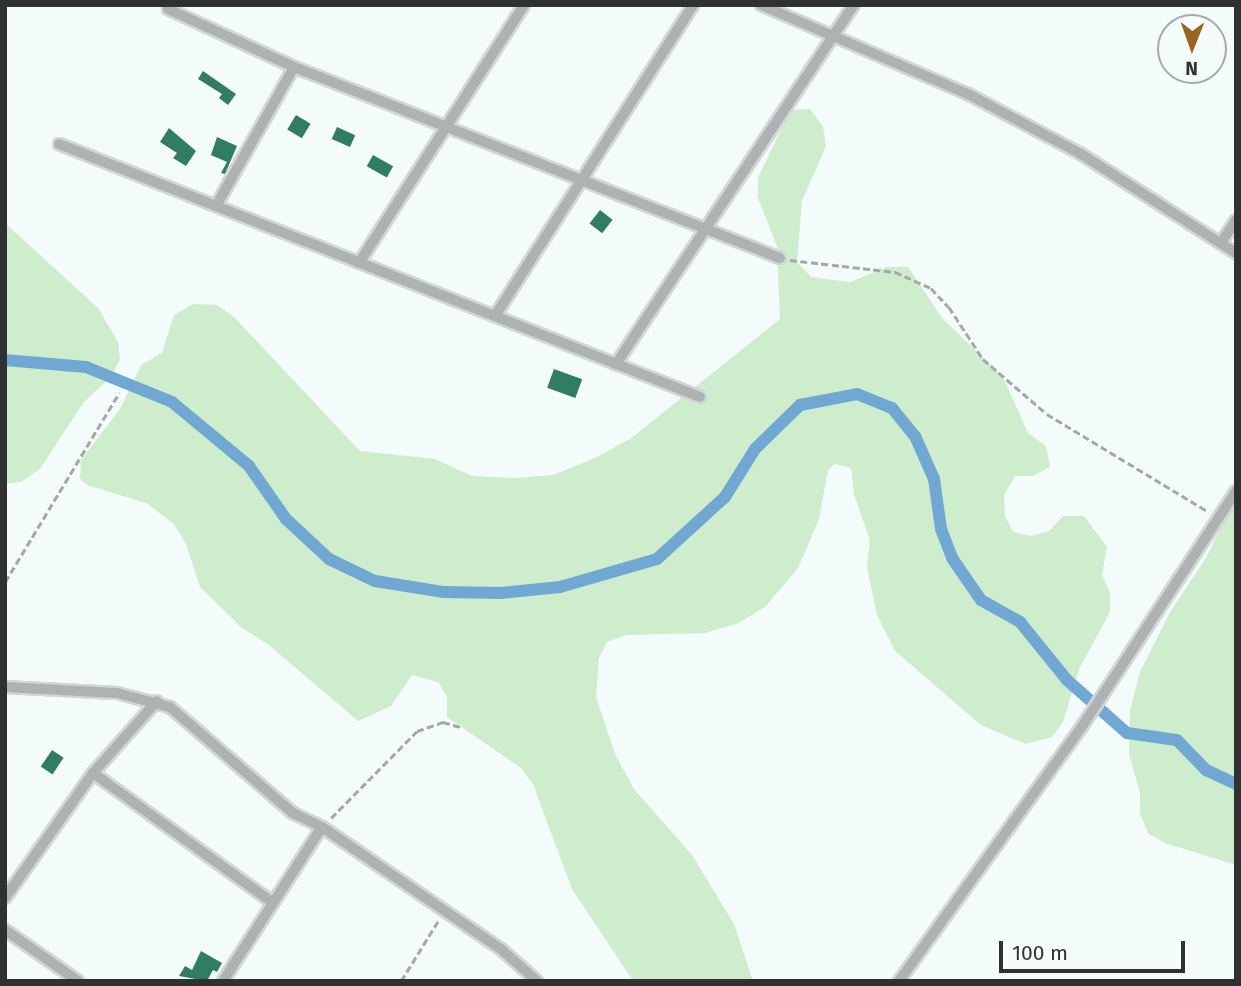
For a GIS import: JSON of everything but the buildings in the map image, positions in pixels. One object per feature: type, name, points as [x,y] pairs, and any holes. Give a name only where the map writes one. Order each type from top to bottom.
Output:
[{"type":"street","points":[[359,263],[524,5]]},
{"type":"street","points":[[495,316],[693,5]]},
{"type":"street","points":[[761,5],[835,34],[968,94],[1081,154],[1236,253]]},
{"type":"street","points":[[617,364],[854,5]]},
{"type":"street","points":[[169,7],[294,67],[780,258]]},
{"type":"street","points":[[216,206],[294,67]]},
{"type":"street","points":[[59,144],[700,397]]},
{"type":"street","points":[[1221,243],[1236,220]]},
{"type":"street","points":[[899,981],[1106,692],[1236,491]]},
{"type":"street","points":[[5,687],[117,693],[157,701],[170,707],[293,813],[322,827],[444,913],[502,950],[537,981]]},
{"type":"street","points":[[5,898],[93,773],[157,701]]},
{"type":"street","points":[[93,773],[273,903]]},
{"type":"street","points":[[223,981],[322,827]]},
{"type":"street","points":[[5,930],[78,981]]},
{"type":"path","points":[[780,258],[895,272],[931,288],[949,307],[983,359],[1047,414],[1219,518]]},
{"type":"path","points":[[5,582],[119,393]]},
{"type":"path","points":[[322,827],[416,731],[443,722],[460,727]]},
{"type":"path","points":[[401,981],[444,913]]},
{"type":"green space","points":[[810,109],[823,127],[826,146],[802,201],[797,262],[811,277],[850,282],[887,267],[908,267],[942,318],[1003,377],[1028,433],[1046,446],[1050,467],[1033,476],[1015,476],[1004,495],[1005,516],[1013,532],[1031,536],[1049,531],[1063,516],[1084,516],[1107,547],[1102,575],[1110,593],[1110,612],[1080,667],[1063,722],[1052,737],[1025,744],[981,725],[895,651],[877,615],[867,567],[870,540],[854,495],[851,468],[835,464],[828,470],[819,519],[798,568],[765,607],[739,623],[705,633],[626,635],[607,642],[599,658],[596,697],[615,754],[634,789],[692,855],[734,924],[753,981],[633,981],[572,889],[533,784],[521,768],[447,717],[447,697],[438,682],[412,675],[391,706],[358,721],[269,645],[242,628],[200,587],[186,544],[174,524],[146,503],[87,485],[80,479],[81,460],[120,409],[141,365],[162,353],[174,315],[193,304],[217,305],[234,317],[360,451],[435,459],[472,476],[516,478],[553,475],[595,458],[630,439],[780,319],[777,247],[758,198],[758,178],[790,110]]},
{"type":"green space","points":[[5,223],[98,308],[118,342],[120,360],[111,377],[83,403],[40,469],[21,482],[5,484]]},
{"type":"green space","points":[[1236,496],[1236,865],[1165,843],[1148,833],[1140,814],[1140,793],[1129,754],[1130,710],[1140,672],[1170,612],[1206,558]]},
{"type":"waterway","points":[[5,360],[86,367],[172,402],[249,466],[286,519],[329,559],[375,581],[444,592],[501,593],[560,587],[657,559],[725,497],[755,449],[800,405],[857,394],[892,408],[915,436],[934,479],[941,529],[952,558],[981,600],[1020,622],[1067,680],[1127,733],[1177,740],[1206,770],[1236,784]]}]
